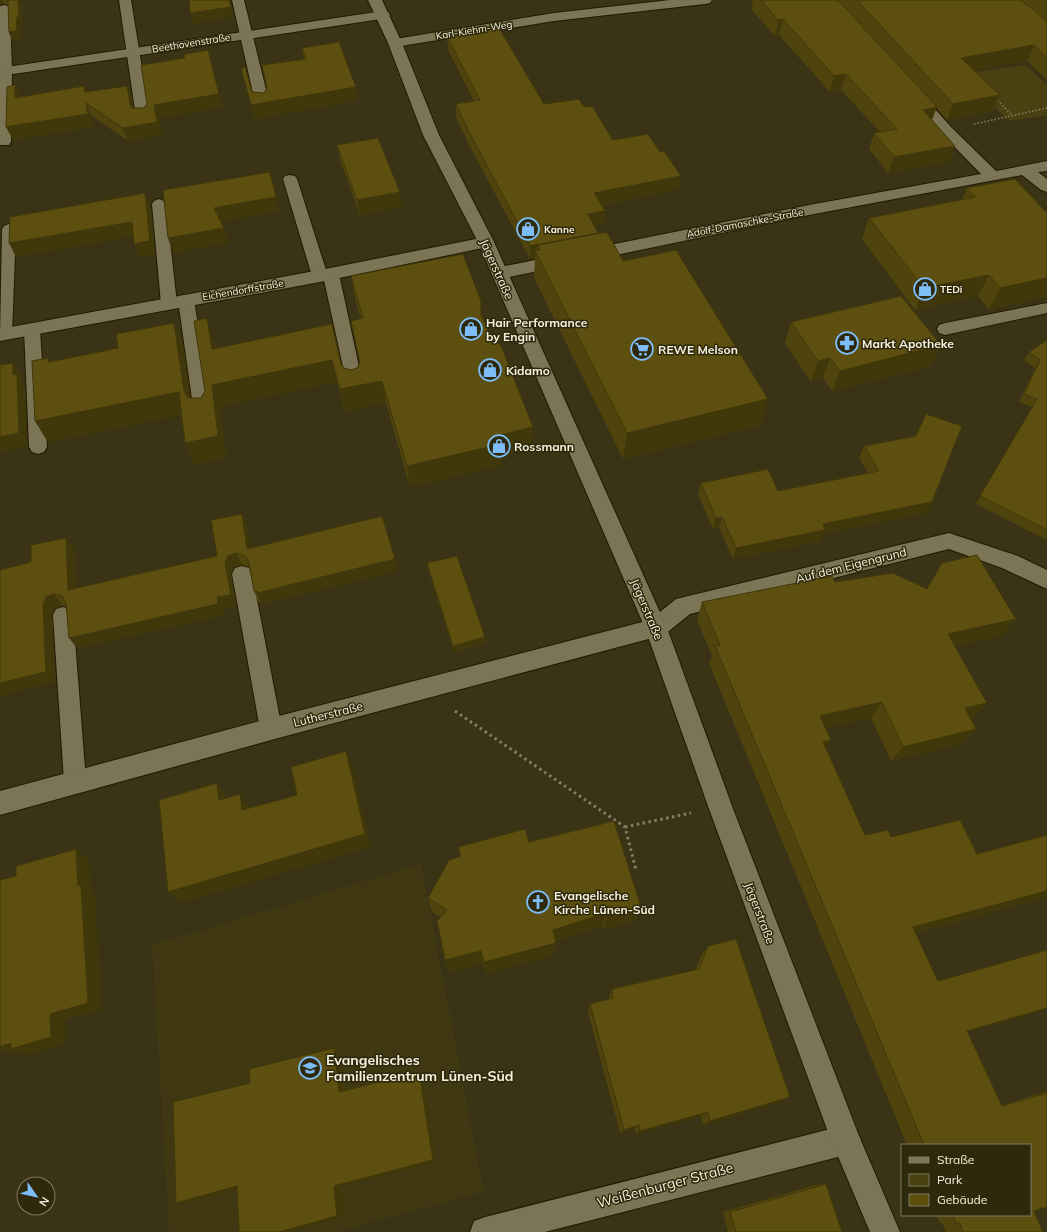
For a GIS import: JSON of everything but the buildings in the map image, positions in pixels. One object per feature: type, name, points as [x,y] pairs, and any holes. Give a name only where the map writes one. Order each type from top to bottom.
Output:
[{"type":"street","name":"Karl-Kiehm-Weg","points":[[395,43],[550,11],[612,5],[705,0]]},
{"type":"street","name":"Beethovenstraße","points":[[3,71],[247,34],[379,8]]},
{"type":"street","name":"Jägerstraße","points":[[379,8],[395,43],[431,135],[486,242],[656,628],[720,806],[846,1140],[885,1232]]},
{"type":"street","points":[[904,83],[946,130],[992,176]]},
{"type":"street","name":"Adolf-Damaschke-Straße","points":[[500,273],[801,212],[1047,166]]},
{"type":"street","points":[[1025,170],[1047,187]]},
{"type":"street","name":"Eichendorffstraße","points":[[2,334],[325,275],[486,242]]},
{"type":"street","name":"Auf dem Eigengrund","points":[[656,628],[684,606],[949,541],[1010,562],[1047,580]]},
{"type":"street","name":"Lutherstraße","points":[[0,803],[75,781],[656,628]]},
{"type":"street","name":"Weißenburger Straße","points":[[485,1232],[794,1152],[846,1140]]},
{"type":"lane","points":[[125,0],[143,117]]},
{"type":"lane","points":[[238,0],[262,102]]},
{"type":"lane","points":[[4,9],[4,142]]},
{"type":"lane","points":[[290,179],[325,275],[355,385]]},
{"type":"lane","points":[[159,204],[169,304]]},
{"type":"lane","points":[[2,334],[9,229]]},
{"type":"lane","points":[[186,300],[203,414]]},
{"type":"lane","points":[[945,329],[1047,308]]},
{"type":"lane","points":[[32,329],[38,448]]},
{"type":"lane","points":[[242,574],[271,729]]},
{"type":"lane","points":[[63,615],[75,781]]},
{"type":"path","points":[[990,93],[1012,115]]},
{"type":"path","points":[[946,130],[1047,108]]},
{"type":"path","points":[[423,689],[625,827],[636,870]]},
{"type":"path","points":[[625,827],[720,806]]},
{"type":"shaded area","name":"Evangelisches Familienzentrum Lünen-Süd","points":[[421,864],[484,1192],[336,1232],[169,1232],[152,945]]},
{"type":"green space","points":[[1026,65],[1047,85],[1047,115],[1009,121],[961,74]]},
{"type":"place","name":"Kanne","points":[[528,229]]},
{"type":"place","name":"TEDi","points":[[925,289]]},
{"type":"place","name":"Hair Performance by Engin","points":[[471,329]]},
{"type":"place","name":"Markt Apotheke","points":[[847,343]]},
{"type":"place","name":"REWE Melson","points":[[642,349]]},
{"type":"place","name":"Kidamo","points":[[490,370]]},
{"type":"place","name":"Rossmann","points":[[499,446]]},
{"type":"place","name":"Evangelische Kirche Lünen-Süd","points":[[538,902]]},
{"type":"place","name":"Evangelisches Familienzentrum Lünen-Süd","points":[[310,1068]]}]
